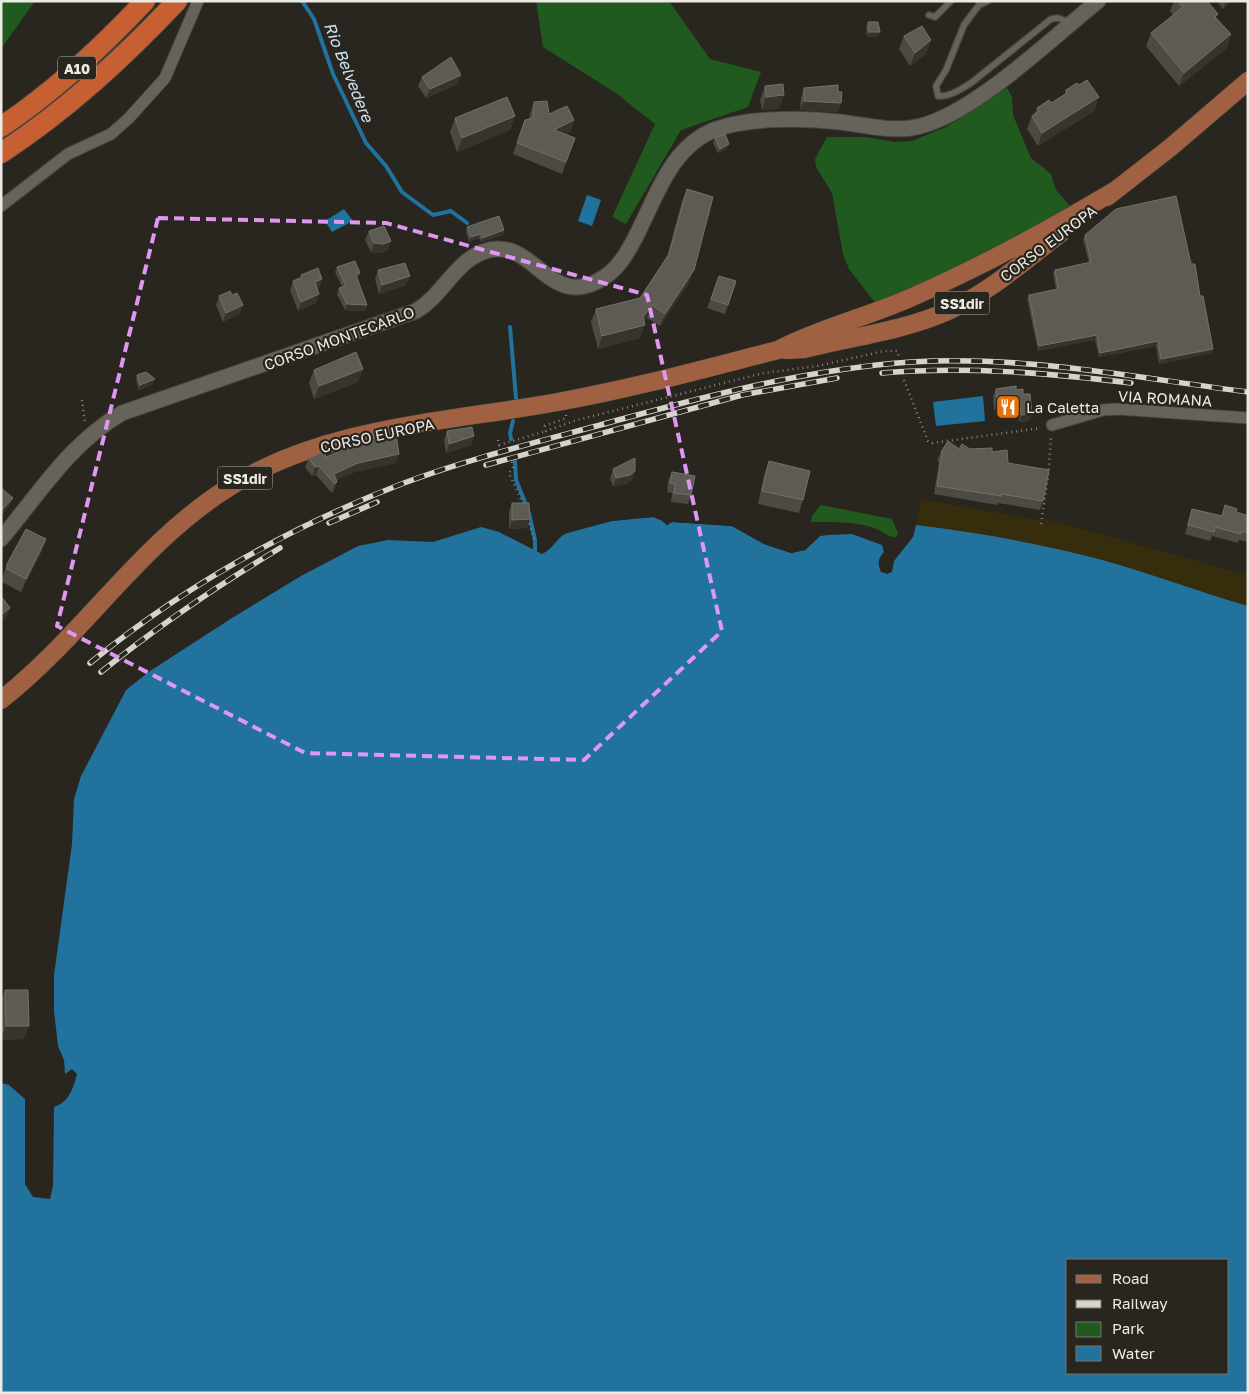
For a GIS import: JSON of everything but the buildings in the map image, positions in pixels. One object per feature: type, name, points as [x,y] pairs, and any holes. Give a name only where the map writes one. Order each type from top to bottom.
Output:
[{"type":"highway","name":"A10","points":[[1,127],[47,94],[87,60],[145,1]]},
{"type":"highway","name":"A10","points":[[1,154],[66,107],[140,41],[177,1]]},
{"type":"main road","name":"CORSO MONTECARLO","points":[[1,540],[63,461],[92,433],[122,413],[140,405],[264,365],[416,311],[434,298],[469,259],[490,250],[504,249],[521,255],[557,283],[578,286],[594,283],[612,272],[625,256],[679,156],[708,132],[741,123],[835,122],[896,129],[917,127],[939,120],[977,98],[1098,1]]},
{"type":"main road","name":"CORSO EUROPA","points":[[1,700],[39,667],[150,551],[192,513],[231,486],[281,460],[344,440],[564,401],[778,350],[804,349],[928,318],[948,311],[979,295],[1116,190],[1171,147],[1248,81]]},
{"type":"main road","name":"CORSO EUROPA","points":[[778,350],[800,339],[919,294],[1043,234],[1116,190]]},
{"type":"main road","points":[[919,294],[914,305],[915,309],[928,318]]},
{"type":"street","points":[[1,206],[68,154],[111,134],[129,118],[165,78],[198,1]]},
{"type":"street","name":"VIA ROMANA","points":[[1052,425],[1090,413],[1118,410],[1248,418]]},
{"type":"lane","points":[[929,15],[934,17],[951,1]]},
{"type":"lane","points":[[988,1],[979,3],[958,38],[953,55],[936,86],[938,96],[944,96],[971,83],[1051,19],[1058,18],[1071,23]]},
{"type":"path","points":[[498,440],[499,445],[577,420],[764,373],[817,366],[884,351],[897,351],[899,357]]},
{"type":"path","points":[[904,380],[928,441],[932,443],[1052,425],[1048,478],[1041,524]]},
{"type":"path","points":[[82,400],[85,424],[92,433]]},
{"type":"path","points":[[546,431],[545,426],[566,418]]},
{"type":"path","points":[[512,462],[513,467],[510,473],[526,512],[534,539]]},
{"type":"highlighted area","points":[[158,218],[386,223],[647,295],[722,631],[584,760],[305,753],[57,626]]},
{"type":"green space","points":[[1,1],[35,1],[1,49]]},
{"type":"green space","points":[[536,1],[669,1],[710,59],[761,72],[748,107],[681,130],[626,224],[612,217],[655,124],[617,94],[543,47]]},
{"type":"green space","points":[[1007,88],[1012,97],[1013,115],[1031,158],[1051,174],[1056,190],[1070,206],[966,265],[876,304],[849,269],[843,254],[832,193],[816,167],[815,159],[827,137],[867,137],[894,142],[912,141],[946,127]]},
{"type":"green space","points":[[821,505],[892,519],[898,533],[896,537],[893,537],[877,529],[859,524],[811,522],[812,516]]},
{"type":"sand","points":[[921,499],[1044,521],[1046,519],[1248,575],[1248,606],[1094,558],[1020,542],[916,525]]},
{"type":"water","points":[[587,195],[601,200],[592,226],[578,221]]},
{"type":"water","points":[[344,209],[353,221],[332,232],[325,221]]},
{"type":"water","points":[[983,396],[985,421],[936,426],[933,402]]},
{"type":"water","points":[[653,517],[667,525],[672,522],[732,526],[764,544],[791,553],[805,550],[820,536],[852,534],[882,545],[884,552],[879,559],[879,566],[881,572],[887,574],[892,572],[894,561],[913,537],[916,525],[961,531],[1095,558],[1248,606],[1248,1393],[1,1393],[1,1083],[9,1085],[25,1099],[25,1184],[33,1197],[50,1199],[53,1186],[54,1107],[67,1098],[72,1090],[77,1074],[72,1069],[65,1074],[64,1060],[58,1046],[54,1011],[54,975],[72,844],[74,799],[81,776],[126,690],[150,671],[232,618],[301,576],[358,546],[388,540],[433,542],[481,527],[499,532],[542,554],[562,536],[573,530],[620,520]]},
{"type":"pier","points":[[653,515],[663,517],[667,522],[672,519],[733,523],[765,542],[791,551],[803,547],[819,534],[820,536],[805,550],[791,553],[764,544],[732,526],[672,522],[667,525],[653,517],[612,521],[564,534],[583,525],[612,519]]},
{"type":"waterway","name":"Rio Belvedere","points":[[302,1],[314,19],[333,74],[366,143],[386,166],[402,192],[433,215],[451,211],[467,223]]},
{"type":"waterway","name":"Rio Belvedere","points":[[510,327],[516,398]]},
{"type":"waterway","name":"Rio Belvedere","points":[[511,439],[510,433],[513,421]]},
{"type":"waterway","name":"Rio Belvedere","points":[[515,461],[516,480],[527,507]]},
{"type":"waterway","name":"Rio Belvedere","points":[[529,513],[535,540],[535,550]]},
{"type":"railway","points":[[90,663],[126,635],[201,584],[280,539],[362,500],[404,483],[484,457],[729,391],[801,376],[874,365],[953,361],[996,362],[1080,369],[1248,392]]},
{"type":"railway","points":[[882,373],[976,370],[1069,376],[1131,383]]},
{"type":"railway","points":[[486,465],[742,395],[837,378]]},
{"type":"railway","points":[[329,523],[377,502]]},
{"type":"railway","points":[[101,672],[188,607],[280,548]]},
{"type":"place","name":"La Caletta","points":[[1008,407]]}]
